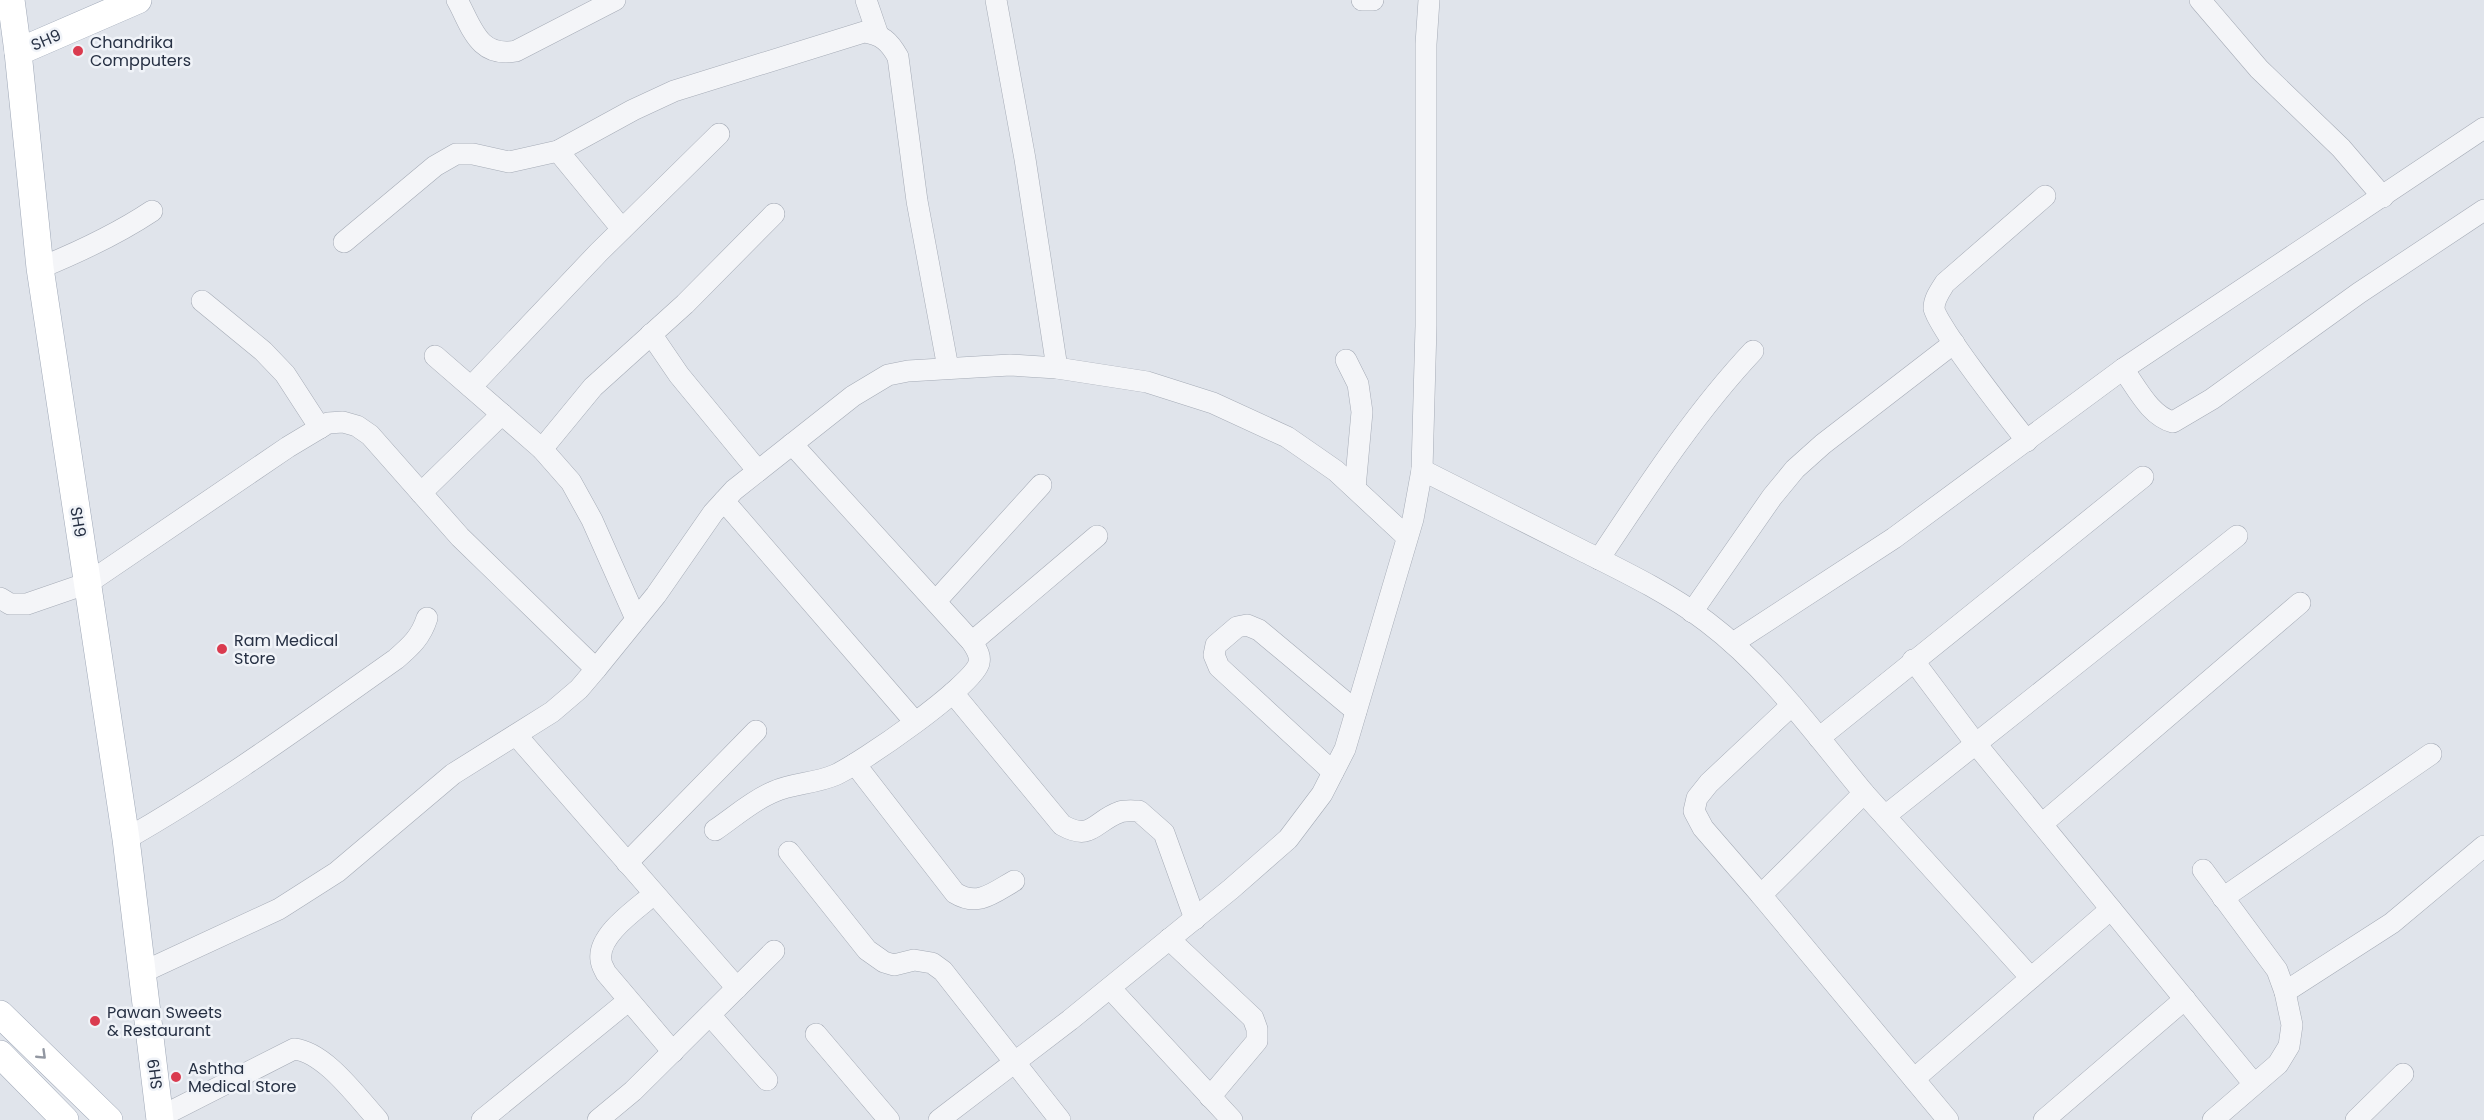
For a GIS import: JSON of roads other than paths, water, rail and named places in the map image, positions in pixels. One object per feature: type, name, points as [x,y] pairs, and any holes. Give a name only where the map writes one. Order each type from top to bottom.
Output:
[{"type":"main road","name":"SH9","points":[[138,0],[11,27],[40,268],[126,839],[160,1119]]},
{"type":"main road","points":[[0,1014],[109,1120]]},
{"type":"main road","points":[[0,1054],[65,1120]]},
{"type":"street","points":[[457,0],[480,43],[489,49],[504,53],[516,51],[615,0]]},
{"type":"street","points":[[866,0],[878,35]]},
{"type":"street","points":[[996,0],[1025,159],[1057,368]]},
{"type":"street","points":[[1362,0],[1373,0]]},
{"type":"street","points":[[939,1120],[1110,988],[1288,839],[1322,794],[1345,749],[1407,537],[1422,470],[1426,326],[1426,44],[1429,0]]},
{"type":"street","points":[[2200,0],[2259,69],[2341,148],[2383,198]]},
{"type":"street","points":[[344,242],[435,166],[456,154],[473,154],[509,162],[558,151],[633,110],[674,91],[864,32],[878,35],[890,43],[898,57],[917,201],[948,368]]},
{"type":"street","points":[[1733,643],[1894,538],[2123,369],[2383,198],[2484,128]]},
{"type":"street","points":[[471,387],[622,229],[719,134]]},
{"type":"street","points":[[558,151],[622,229]]},
{"type":"street","points":[[2027,441],[1954,343],[1934,309],[1937,295],[1945,283],[2045,196]]},
{"type":"street","points":[[2123,369],[2155,413],[2173,422],[2212,399],[2359,293],[2484,210]]},
{"type":"street","points":[[40,268],[124,230],[152,211]]},
{"type":"street","points":[[543,448],[593,387],[684,304],[774,214]]},
{"type":"street","points":[[202,301],[263,351],[285,374],[320,428]]},
{"type":"street","points":[[651,334],[679,375],[758,471]]},
{"type":"street","points":[[1692,612],[1772,497],[1795,469],[1823,444],[1954,343]]},
{"type":"street","points":[[1599,559],[1704,407],[1753,351]]},
{"type":"street","points":[[435,356],[543,448],[571,482],[592,520],[636,620]]},
{"type":"street","points":[[1346,360],[1358,384],[1362,412],[1355,488]]},
{"type":"street","points":[[143,972],[279,909],[336,872],[453,774],[552,712],[579,688],[636,620],[724,501],[758,471],[853,396],[888,375],[948,368],[1010,365],[1057,368],[1147,382],[1213,403],[1287,437],[1336,471],[1407,537]]},
{"type":"street","points":[[421,493],[502,414]]},
{"type":"street","points":[[0,598],[10,604],[27,604],[88,583],[288,447],[328,423],[343,422],[357,426],[370,435],[460,537],[596,669]]},
{"type":"street","points":[[715,830],[772,792],[813,783],[855,764],[953,693],[971,677],[979,664],[979,654],[972,642],[792,444]]},
{"type":"street","points":[[1422,470],[1665,594],[1733,643],[1792,705],[1864,793],[2031,978]]},
{"type":"street","points":[[1819,738],[1912,660],[2143,477]]},
{"type":"street","points":[[936,601],[1041,485]]},
{"type":"street","points":[[724,501],[915,722]]},
{"type":"street","points":[[972,642],[1097,536]]},
{"type":"street","points":[[1885,816],[2237,536]]},
{"type":"street","points":[[2042,824],[2300,603]]},
{"type":"street","points":[[126,839],[235,772],[396,659],[416,642],[427,618]]},
{"type":"street","points":[[1333,772],[1219,667],[1214,655],[1216,645],[1237,627],[1247,625],[1259,630],[1356,711]]},
{"type":"street","points":[[1912,660],[1976,744],[2254,1084]]},
{"type":"street","points":[[953,693],[1062,825],[1075,832],[1084,832],[1120,812],[1139,811],[1150,818],[1164,833],[1195,919]]},
{"type":"street","points":[[1792,705],[1709,783],[1697,798],[1694,812],[1703,828],[1948,1120]]},
{"type":"street","points":[[627,863],[756,731]]},
{"type":"street","points":[[516,735],[737,988]]},
{"type":"street","points":[[2223,898],[2431,754]]},
{"type":"street","points":[[855,764],[955,892],[967,900],[982,898],[1014,881]]},
{"type":"street","points":[[1761,895],[1864,793]]},
{"type":"street","points":[[2285,992],[2391,923],[2484,846]]},
{"type":"street","points":[[789,852],[867,950],[884,962],[894,965],[914,960],[932,963],[938,967],[1016,1061],[1060,1120]]},
{"type":"street","points":[[2203,870],[2277,970],[2285,992],[2292,1025],[2289,1046],[2278,1064],[2213,1120]]},
{"type":"street","points":[[654,894],[611,931],[603,945],[600,958],[606,973],[673,1052]]},
{"type":"street","points":[[1914,1079],[2111,909]]},
{"type":"street","points":[[1169,939],[1253,1018],[1257,1029],[1257,1041],[1210,1097]]},
{"type":"street","points":[[598,1120],[673,1052],[774,951]]},
{"type":"street","points":[[1110,988],[1232,1120]]},
{"type":"street","points":[[2044,1120],[2185,999]]},
{"type":"street","points":[[482,1120],[628,1001]]},
{"type":"street","points":[[710,1015],[766,1080]]},
{"type":"street","points":[[816,1034],[889,1120]]},
{"type":"street","points":[[160,1119],[294,1048],[316,1056],[378,1120]]},
{"type":"street","points":[[2356,1120],[2403,1074]]},
{"type":"place","name":"Chandrika Compputers","points":[[78,51]]},
{"type":"place","name":"Ram Medical Store","points":[[222,649]]},
{"type":"place","name":"Pawan Sweets & Restaurant","points":[[95,1021]]},
{"type":"place","name":"Ashtha Medical Store","points":[[176,1077]]}]
